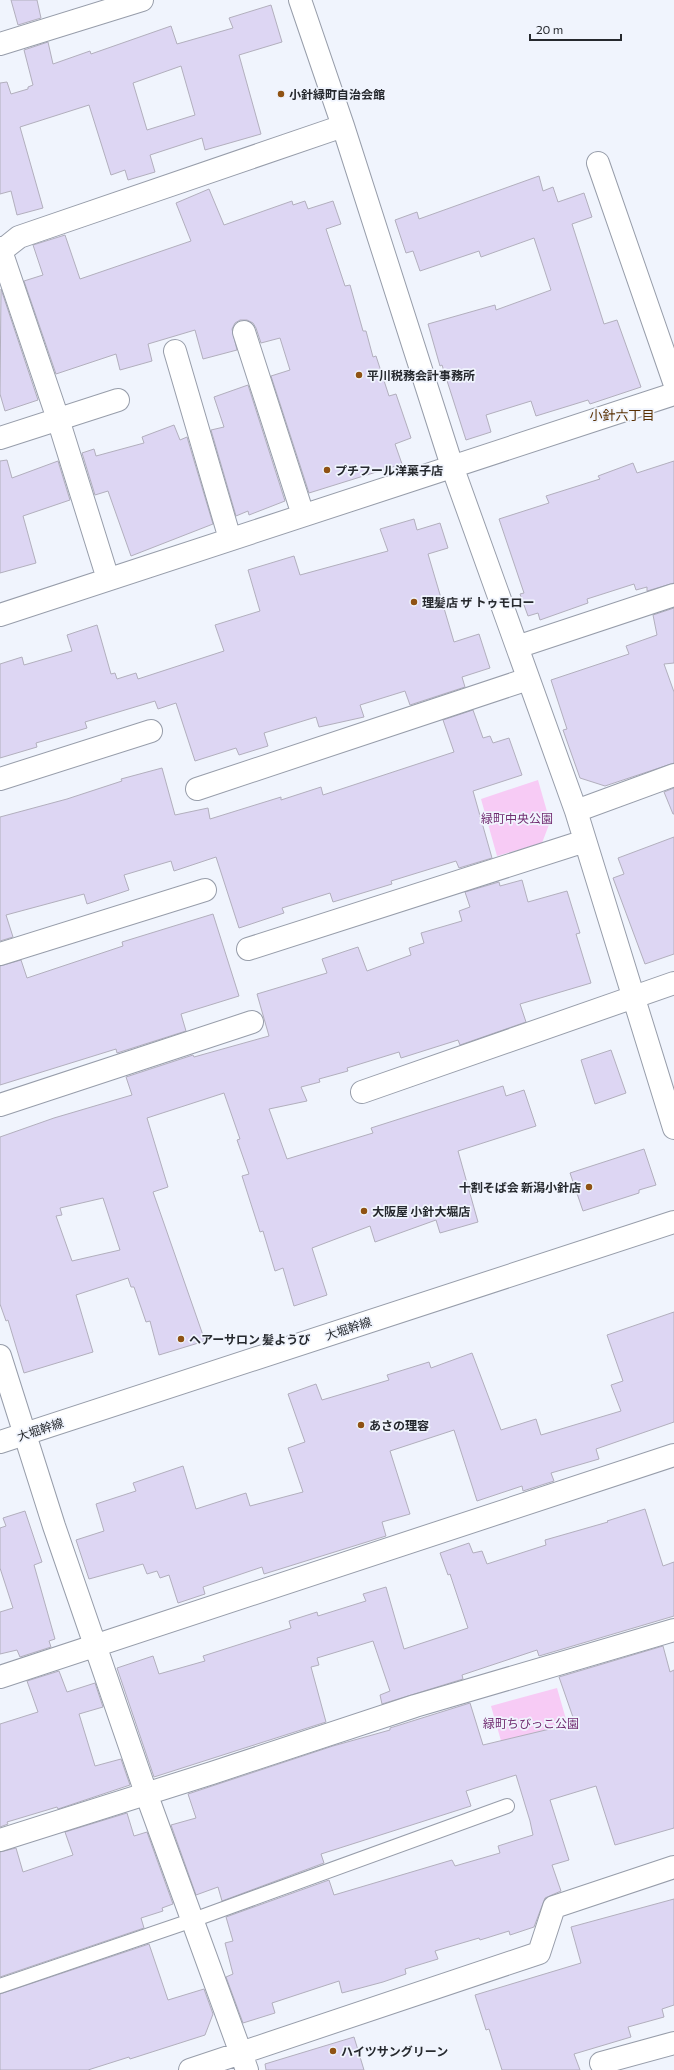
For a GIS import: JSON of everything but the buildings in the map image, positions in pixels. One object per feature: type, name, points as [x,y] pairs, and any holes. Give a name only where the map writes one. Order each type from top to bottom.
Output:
[{"type":"street","points":[[0,44],[142,0]]},
{"type":"street","points":[[300,0],[343,126],[452,466],[576,811],[674,1128]]},
{"type":"street","points":[[108,579],[58,419],[0,250],[19,237],[343,126]]},
{"type":"street","points":[[598,163],[674,382]]},
{"type":"street","points":[[244,332],[303,515]]},
{"type":"street","points":[[175,351],[230,539]]},
{"type":"street","points":[[0,615],[674,394]]},
{"type":"street","points":[[0,438],[118,400]]},
{"type":"street","points":[[517,647],[674,595]]},
{"type":"street","points":[[197,789],[528,679]]},
{"type":"street","points":[[0,780],[151,731]]},
{"type":"street","points":[[576,811],[674,775]]},
{"type":"street","points":[[248,949],[585,841]]},
{"type":"street","points":[[0,954],[205,890]]},
{"type":"street","points":[[362,1092],[674,983]]},
{"type":"street","points":[[0,1105],[252,1022]]},
{"type":"street","name":"大堀幹線","points":[[0,1442],[674,1222]]},
{"type":"street","points":[[0,1356],[146,1793],[244,2062]]},
{"type":"street","points":[[0,1677],[674,1455]]},
{"type":"street","points":[[0,1840],[415,1706],[674,1630]]},
{"type":"street","points":[[190,2070],[244,2062],[539,1953],[554,1907],[674,1867]]},
{"type":"street","points":[[601,2063],[674,2043]]},
{"type":"lane","points":[[0,1986],[193,1920],[507,1806]]},
{"type":"green space","name":"緑町中央公園","points":[[538,780],[550,822],[542,843],[497,856],[481,799]]},
{"type":"green space","name":"緑町ちびっこ公園","points":[[557,1688],[572,1740],[506,1758],[491,1706]]},
{"type":"place","name":"小針緑町自治会館","points":[[281,94]]},
{"type":"place","name":"平川税務会計事務所","points":[[359,375]]},
{"type":"place","name":"プチフール洋菓子店","points":[[327,470]]},
{"type":"place","name":"理髪店 ザ トゥモロー","points":[[414,602]]},
{"type":"place","name":"十割そば会 新潟小針店","points":[[589,1187]]},
{"type":"place","name":"大阪屋 小針大堀店","points":[[364,1211]]},
{"type":"place","name":"ヘアーサロン 髪ようび","points":[[181,1339]]},
{"type":"place","name":"あさの理容","points":[[361,1425]]},
{"type":"place","name":"ハイツサングリーン","points":[[333,2051]]},
{"type":"district","name":"小針六丁目","points":[[622,415]]}]
